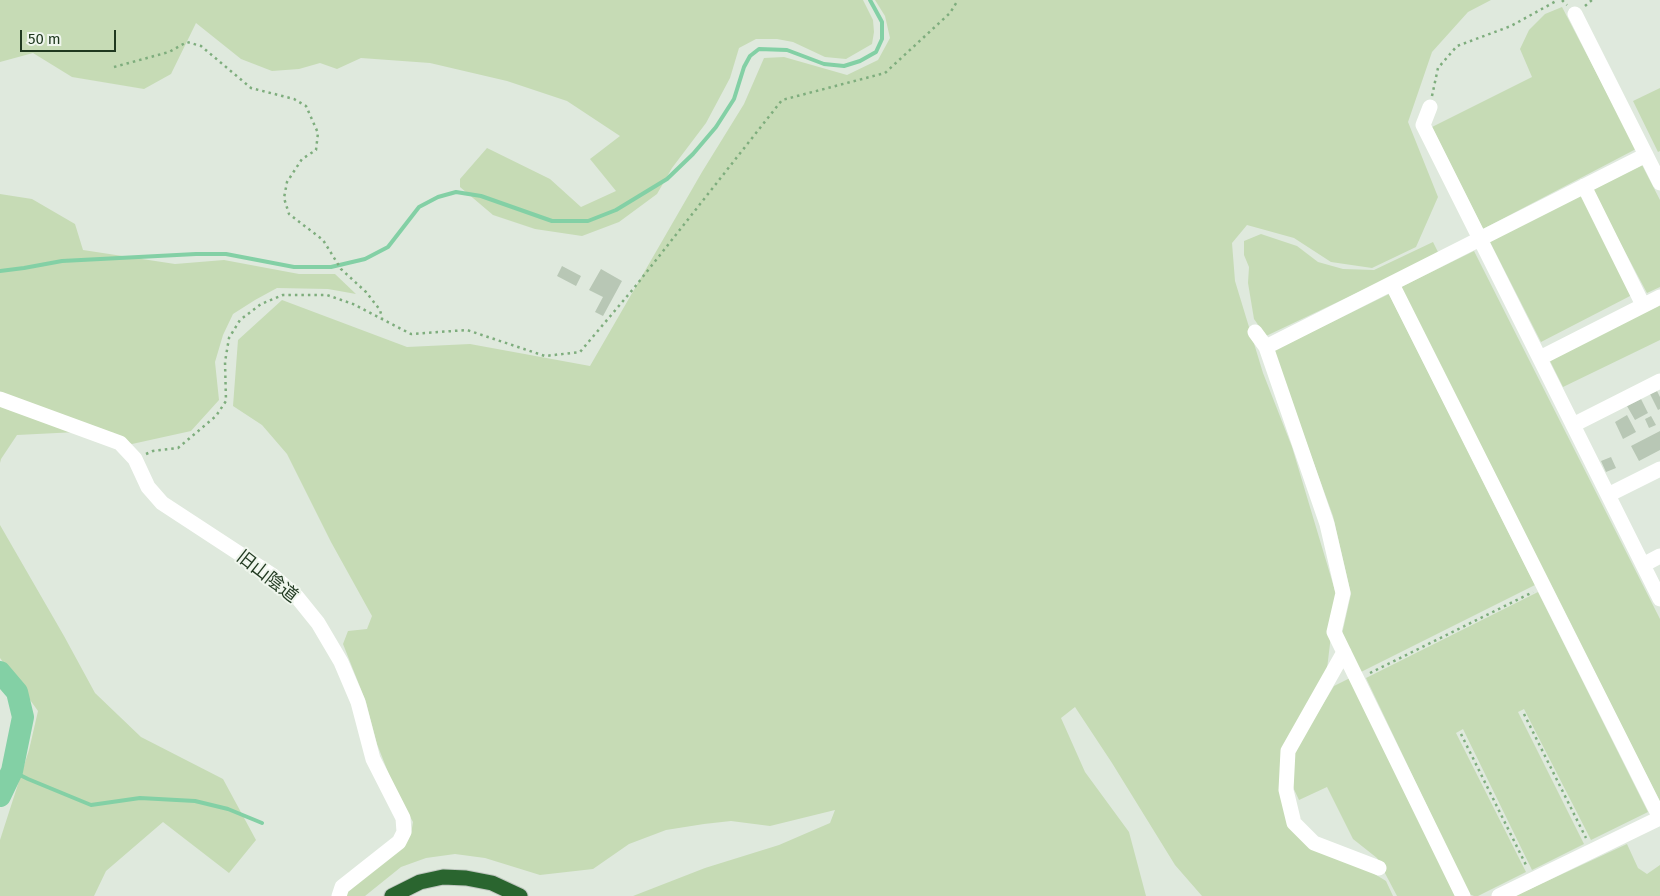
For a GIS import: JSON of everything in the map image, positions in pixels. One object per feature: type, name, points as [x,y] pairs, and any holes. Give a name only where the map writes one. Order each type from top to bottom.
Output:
[{"type":"highway","points":[[392,896],[420,882],[443,877],[466,878],[492,883],[520,896]]},
{"type":"street","points":[[1575,14],[1652,159],[1660,183]]},
{"type":"street","points":[[1430,107],[1423,125],[1660,599]]},
{"type":"street","points":[[1266,347],[1584,186],[1652,159]]},
{"type":"street","points":[[1584,186],[1643,305]]},
{"type":"street","points":[[1392,284],[1660,818],[1499,896]]},
{"type":"street","points":[[1540,358],[1660,297]]},
{"type":"street","points":[[1255,332],[1266,347],[1327,524],[1343,593],[1334,632],[1462,896]]},
{"type":"street","points":[[1573,425],[1660,382]]},
{"type":"street","name":"旧山陰道","points":[[0,399],[120,444],[135,459],[148,487],[162,503],[272,575],[296,597],[318,623],[341,662],[358,702],[374,759],[384,784],[403,818],[404,832],[399,842],[342,888],[339,896]]},
{"type":"street","points":[[1608,494],[1660,469]]},
{"type":"street","points":[[1643,565],[1660,556]]},
{"type":"street","points":[[1344,652],[1288,751],[1286,790],[1294,823],[1314,843],[1379,868]]},
{"type":"path","points":[[135,459],[153,451],[178,448],[216,416],[226,401],[225,362],[229,338],[240,320],[261,304],[283,295],[327,296],[353,304],[411,334],[467,330],[545,356],[580,352],[634,288],[782,100],[885,73],[950,13],[958,0]]},
{"type":"path","points":[[1430,107],[1438,68],[1457,46],[1511,26],[1558,0]]},
{"type":"path","points":[[114,67],[169,52],[187,42],[202,46],[251,88],[294,100],[306,106],[318,133],[316,150],[302,159],[287,182],[284,198],[289,214],[323,240],[341,269],[366,292],[380,310],[382,318]]},
{"type":"path","points":[[1357,679],[1544,586]]},
{"type":"path","points":[[1524,714],[1593,851]]},
{"type":"path","points":[[1462,734],[1533,880]]},
{"type":"green space","points":[[0,0],[863,0],[873,20],[874,32],[872,44],[846,59],[825,57],[793,42],[777,39],[756,39],[739,48],[730,78],[706,123],[672,168],[657,194],[619,222],[582,236],[535,229],[493,215],[460,187],[460,179],[487,148],[550,179],[581,207],[616,191],[590,159],[620,136],[567,101],[507,81],[430,63],[361,58],[337,69],[320,63],[299,69],[272,71],[241,59],[196,23],[171,74],[144,89],[72,77],[33,53],[0,62]]},
{"type":"green space","points":[[875,0],[1491,0],[1468,12],[1432,52],[1408,122],[1438,197],[1416,247],[1372,268],[1331,262],[1294,238],[1247,225],[1232,243],[1235,281],[1263,373],[1292,447],[1336,594],[1326,677],[1292,736],[1286,779],[1305,831],[1386,881],[1393,896],[1202,896],[1175,865],[1075,707],[1061,718],[1085,772],[1129,832],[1146,896],[633,896],[705,868],[779,845],[830,823],[835,810],[770,826],[731,821],[666,830],[629,844],[593,869],[540,875],[485,858],[455,854],[426,858],[401,867],[365,896],[344,896],[358,880],[411,834],[413,822],[395,790],[377,744],[366,702],[343,644],[348,631],[367,629],[372,616],[331,542],[287,454],[262,425],[233,406],[238,340],[282,300],[407,347],[470,344],[590,366],[702,172],[744,104],[764,58],[784,57],[847,75],[878,60],[890,38],[885,16]]},
{"type":"green space","points":[[1562,7],[1636,149],[1483,229],[1432,127],[1532,77],[1520,49],[1529,30],[1545,14]]},
{"type":"green space","points":[[1660,88],[1660,151],[1658,152],[1633,101]]},
{"type":"green space","points":[[1642,165],[1660,200],[1660,287],[1647,293],[1592,190]]},
{"type":"green space","points":[[1580,193],[1632,295],[1541,342],[1489,240]]},
{"type":"green space","points":[[0,194],[32,199],[75,224],[83,250],[175,264],[224,260],[299,274],[335,274],[356,294],[328,289],[277,288],[233,314],[223,335],[215,362],[219,400],[191,431],[132,444],[97,431],[17,435],[0,463]]},
{"type":"green space","points":[[1261,234],[1297,246],[1318,262],[1343,269],[1374,270],[1433,242],[1439,254],[1266,336],[1254,319],[1248,283],[1249,267],[1244,255],[1244,241]]},
{"type":"green space","points":[[1474,251],[1660,619],[1660,802],[1401,287]]},
{"type":"green space","points":[[1389,294],[1535,585],[1361,672],[1342,634],[1351,594],[1333,516],[1273,351]]},
{"type":"green space","points":[[1660,305],[1660,340],[1563,387],[1549,359]]},
{"type":"green space","points":[[0,525],[95,693],[141,737],[223,779],[256,840],[229,873],[163,822],[106,871],[94,896],[0,896],[0,840],[29,750],[38,711],[0,658]]},
{"type":"green space","points":[[1538,592],[1648,812],[1591,840],[1524,709],[1518,712],[1584,844],[1532,870],[1463,729],[1456,733],[1526,872],[1478,896],[1474,896],[1469,894],[1366,678]]},
{"type":"green space","points":[[1350,678],[1456,896],[1397,896],[1377,858],[1353,839],[1327,787],[1299,800],[1292,785],[1294,752],[1334,686]]},
{"type":"green space","points":[[1627,844],[1638,868],[1647,874],[1660,865],[1660,896],[1515,896]]},
{"type":"building","points":[[562,266],[581,276],[576,286],[557,276]]},
{"type":"building","points":[[601,269],[622,281],[603,316],[595,312],[603,297],[589,290]]},
{"type":"building","points":[[1657,391],[1660,397],[1660,409],[1658,410],[1650,394]]},
{"type":"building","points":[[1641,399],[1648,413],[1635,420],[1627,406]]},
{"type":"building","points":[[1627,415],[1636,432],[1623,439],[1615,422]]},
{"type":"building","points":[[1651,416],[1656,425],[1649,428],[1645,419]]},
{"type":"building","points":[[1660,431],[1660,450],[1639,461],[1631,446]]},
{"type":"building","points":[[1611,457],[1616,468],[1606,472],[1601,461]]},
{"type":"waterway","points":[[0,271],[62,261],[196,254],[226,254],[294,267],[331,267],[365,259],[388,247],[419,207],[438,197],[456,192],[481,196],[552,221],[588,221],[616,210],[667,179],[693,154],[716,127],[734,99],[744,67],[750,56],[759,49],[787,50],[824,64],[844,66],[860,61],[876,52],[882,39],[882,22],[870,0]]},
{"type":"waterway","points":[[0,672],[17,692],[23,717],[12,771],[0,796]]},
{"type":"waterway","points":[[12,771],[91,805],[140,798],[195,801],[228,809],[262,823]]}]
